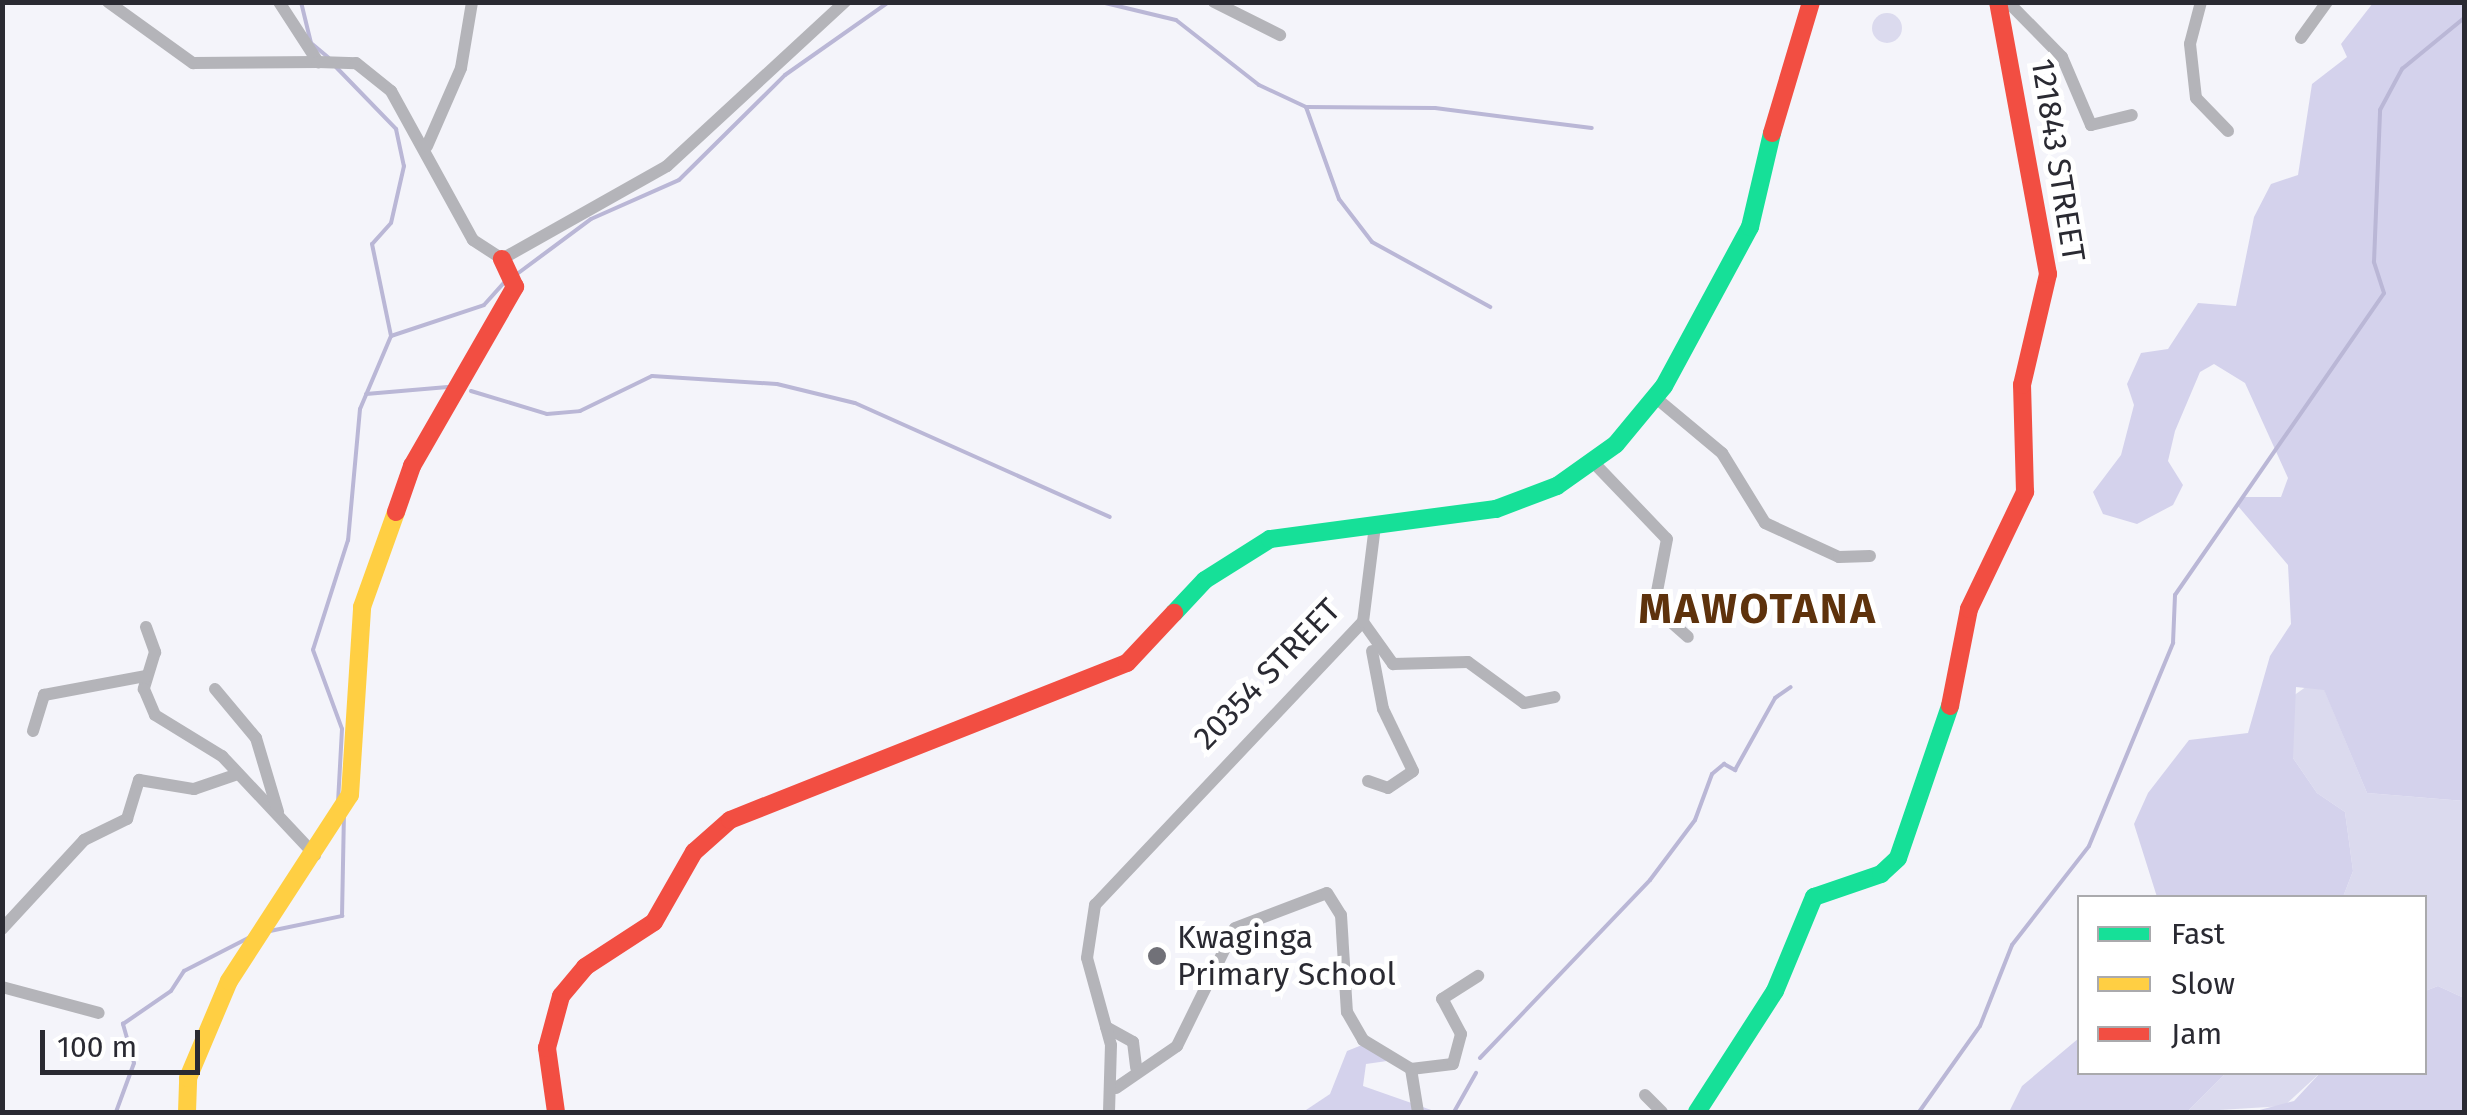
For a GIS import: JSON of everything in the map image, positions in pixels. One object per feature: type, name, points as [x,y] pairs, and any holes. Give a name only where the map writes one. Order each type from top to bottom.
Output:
[{"type":"street","points":[[108,2],[193,63],[328,61],[392,90],[427,146],[472,240],[509,271]]},
{"type":"street","points":[[279,2],[328,61]]},
{"type":"street","points":[[427,146],[461,68],[472,2]]},
{"type":"street","points":[[188,1112],[188,1078],[230,981],[260,946],[266,922],[314,855],[341,807],[367,591],[412,466],[509,271],[667,166],[846,2]]},
{"type":"street","points":[[1214,2],[1280,35]]},
{"type":"street","points":[[556,1112],[547,1048],[561,996],[585,967],[654,922],[716,830],[1118,668],[1205,580],[1258,545],[1496,510],[1594,464],[1656,398],[1750,227],[1792,44],[1811,2]]},
{"type":"street","name":"121843 STREET","points":[[1698,1112],[1776,991],[1814,896],[1881,874],[1898,858],[1947,722],[1970,609],[2025,492],[2022,385],[2048,274],[1998,2]]},
{"type":"street","points":[[2008,2],[2062,57],[2091,125],[2132,115]]},
{"type":"street","points":[[2201,2],[2190,44],[2196,98],[2228,130]]},
{"type":"street","points":[[2301,38],[2327,2]]},
{"type":"street","points":[[1656,398],[1722,454],[1764,523],[1840,557],[1870,556]]},
{"type":"street","points":[[1594,464],[1666,539],[1654,607],[1688,637]]},
{"type":"street","name":"20354 STREET","points":[[1116,1088],[1106,1027],[1087,958],[1100,896],[1362,622],[1375,525]]},
{"type":"street","points":[[1362,622],[1383,709],[1413,771],[1388,788],[1368,781]]},
{"type":"street","points":[[146,627],[155,652],[146,676],[158,718],[238,774],[314,855]]},
{"type":"street","points":[[1370,644],[1400,666],[1468,662],[1524,703],[1554,696]]},
{"type":"street","points":[[33,731],[44,695],[96,692],[146,676]]},
{"type":"street","points":[[215,689],[256,738],[278,814]]},
{"type":"street","points":[[2,929],[84,840],[127,818],[139,780],[194,789],[238,774]]},
{"type":"street","points":[[1109,1112],[1116,1088],[1136,1068],[1177,1046],[1236,928],[1321,893],[1337,898],[1347,1012],[1363,1040],[1411,1069],[1453,1064],[1460,1027],[1442,999],[1478,976]]},
{"type":"street","points":[[2,987],[99,1013]]},
{"type":"street","points":[[1106,1027],[1134,1042],[1136,1068]]},
{"type":"street","points":[[1411,1069],[1418,1112]]},
{"type":"street","points":[[1645,1096],[1662,1112]]},
{"type":"shaded area","points":[[2373,3],[2464,3],[2464,801],[2367,793],[2324,690],[2296,687],[2293,758],[2317,793],[2345,812],[2353,871],[2344,895],[2156,895],[2134,824],[2148,793],[2189,740],[2248,733],[2270,656],[2291,624],[2288,565],[2238,506],[2242,497],[2281,497],[2288,478],[2245,383],[2214,364],[2200,372],[2175,431],[2168,461],[2183,485],[2173,505],[2137,524],[2103,514],[2093,492],[2121,455],[2134,405],[2127,384],[2141,353],[2168,349],[2198,303],[2236,306],[2254,217],[2271,184],[2298,175],[2312,84],[2347,57],[2341,44]]},
{"type":"shaded area","points":[[1887,13],[1898,17],[1902,28],[1898,39],[1887,43],[1876,39],[1872,28],[1876,17]]},
{"type":"shaded area","points":[[2310,684],[2324,689],[2367,793],[2464,801],[2464,998],[2438,986],[2427,990],[2427,895],[2344,895],[2353,871],[2345,812],[2317,793],[2293,758],[2293,696]]},
{"type":"shaded area","points":[[2438,986],[2464,998],[2464,1112],[2252,1112],[2294,1101],[2318,1075],[2427,1075],[2427,990]]},
{"type":"shaded area","points":[[2077,1040],[2077,1075],[2224,1075],[2187,1112],[2009,1112],[2022,1086]]},
{"type":"shaded area","points":[[1362,1045],[1387,1061],[1366,1064],[1363,1086],[1437,1112],[1303,1112],[1330,1094],[1347,1051]]},
{"type":"shaded area","points":[[2224,1075],[2318,1075],[2284,1106],[2187,1112]]},
{"type":"waterway","points":[[301,2],[311,43],[329,58]]},
{"type":"waterway","points":[[517,274],[591,219],[679,180],[785,75],[889,2]]},
{"type":"waterway","points":[[1101,2],[1176,20],[1259,85],[1306,107],[1435,108],[1592,128]]},
{"type":"waterway","points":[[1919,1112],[1980,1026],[2012,945],[2089,846],[2173,643],[2175,595],[2384,293],[2374,262],[2380,110],[2402,69],[2464,18]]},
{"type":"waterway","points":[[335,66],[396,129],[404,166],[391,223],[372,244],[391,336],[360,409],[348,540],[313,650],[342,729],[338,803]]},
{"type":"waterway","points":[[1306,107],[1339,199],[1372,242],[1490,307]]},
{"type":"waterway","points":[[391,336],[484,305],[505,282]]},
{"type":"waterway","points":[[471,391],[547,414],[580,411],[652,376],[777,384],[855,403],[1110,517]]},
{"type":"waterway","points":[[366,394],[448,387]]},
{"type":"waterway","points":[[1480,1058],[1650,880],[1695,820],[1712,774],[1724,764],[1735,770],[1775,698],[1791,687]]},
{"type":"waterway","points":[[270,931],[342,916],[344,816]]},
{"type":"waterway","points":[[116,1112],[134,1063],[123,1024],[171,991],[184,971],[256,934]]},
{"type":"waterway","points":[[1454,1112],[1476,1073]]},
{"type":"traffic: fast","points":[[1174,613],[1205,580],[1270,539],[1496,509],[1557,486],[1616,444],[1664,386],[1750,227],[1772,133]]},
{"type":"traffic: fast","points":[[1697,1112],[1775,991],[1814,897],[1881,874],[1898,858],[1950,706]]},
{"type":"traffic: slow","points":[[187,1112],[188,1078],[229,981],[350,795],[362,607],[396,512]]},
{"type":"traffic: jam","points":[[1772,133],[1811,2]]},
{"type":"traffic: jam","points":[[1950,706],[1969,609],[2025,492],[2022,385],[2048,274],[1998,2]]},
{"type":"traffic: jam","points":[[396,512],[412,466],[515,287],[502,259]]},
{"type":"traffic: jam","points":[[556,1112],[547,1048],[561,996],[585,967],[654,922],[694,852],[730,820],[1127,663],[1174,613]]},
{"type":"place","name":"Kwaginga Primary School","points":[[1157,956]]},
{"type":"district","name":"MAWOTANA","points":[[1758,609]]}]
